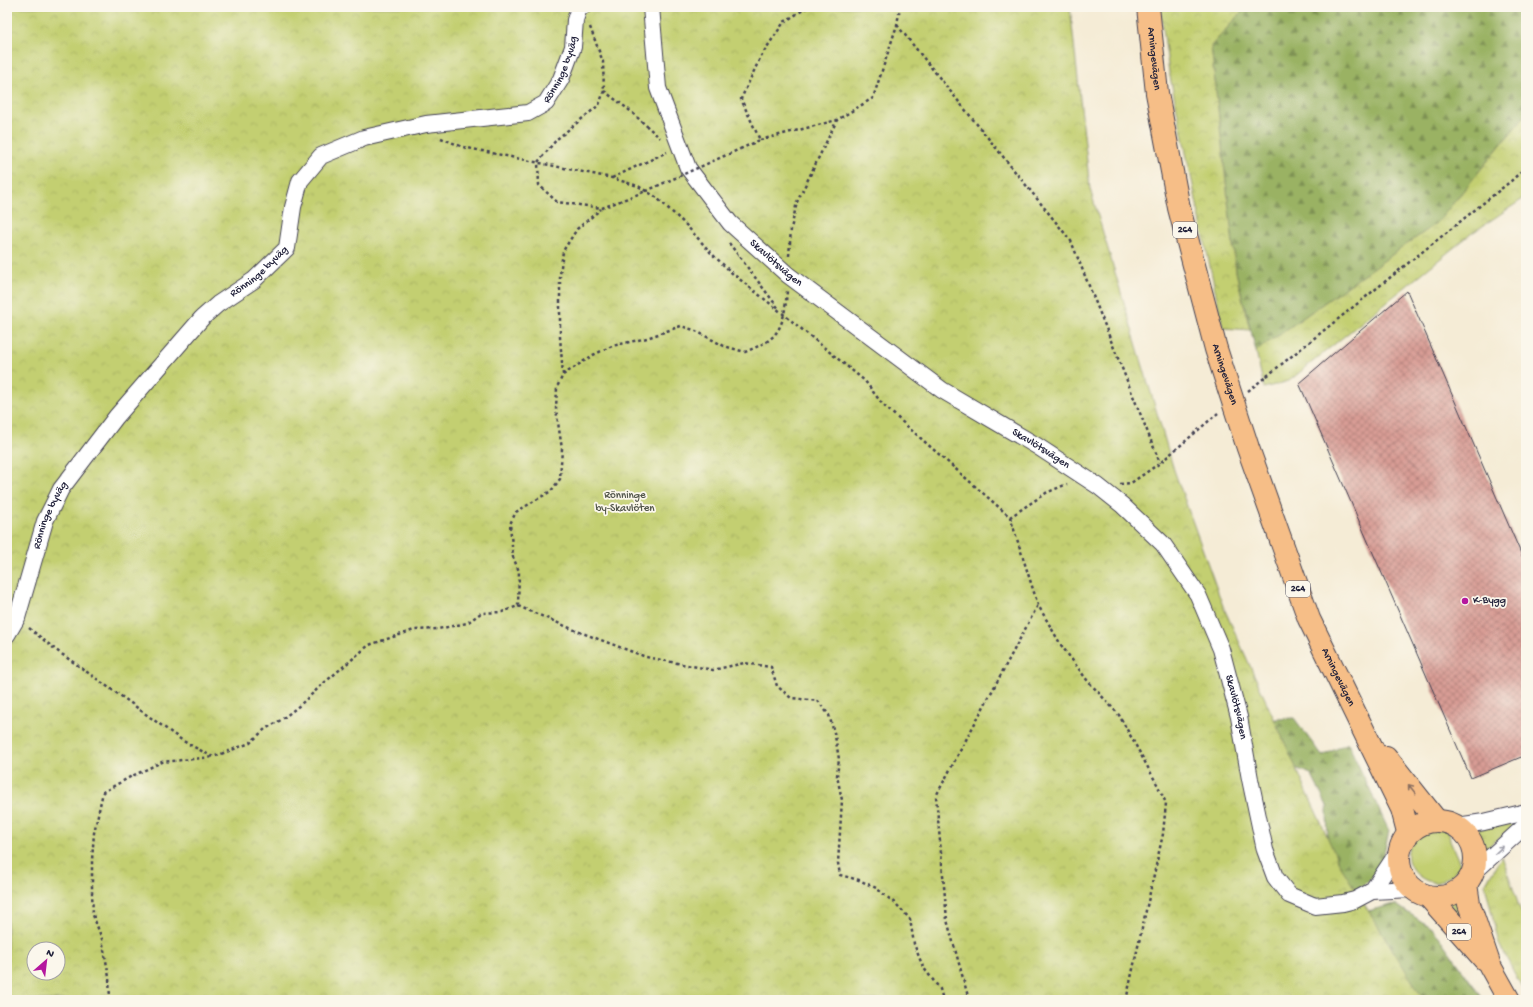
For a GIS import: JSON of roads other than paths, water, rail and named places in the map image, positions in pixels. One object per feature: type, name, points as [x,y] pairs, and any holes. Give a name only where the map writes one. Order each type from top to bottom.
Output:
[{"type":"main road","name":"Arningevägen","points":[[1148,7],[1157,93],[1179,208],[1216,349],[1248,448],[1309,619],[1402,809],[1408,832]]},
{"type":"main road","name":"Arningevägen","points":[[1360,725],[1436,820]]},
{"type":"main road","points":[[1398,852],[1408,832],[1420,823],[1436,820],[1457,826]]},
{"type":"main road","name":"264","points":[[1457,826],[1468,835],[1474,848],[1475,862],[1469,879],[1469,904],[1490,966],[1509,1000]]},
{"type":"main road","name":"264","points":[[1398,852],[1400,871],[1490,966]]},
{"type":"main road","points":[[1420,893],[1450,895],[1469,879]]},
{"type":"street","name":"Skavlötsvägen","points":[[651,7],[658,88],[688,168],[730,223],[788,275],[942,390],[1038,446],[1098,486],[1122,505],[1163,544],[1198,595],[1221,649],[1239,717],[1265,850],[1275,877],[1289,895],[1315,906],[1355,900],[1372,891],[1398,852]]},
{"type":"street","name":"Rönninge byväg","points":[[7,635],[17,618],[45,521],[61,489],[116,417],[202,318],[218,304],[254,280],[287,248],[293,207],[300,181],[321,156],[364,138],[429,124],[528,113],[546,103],[561,79],[573,47],[575,20],[581,8]]},
{"type":"street","points":[[1457,826],[1484,822],[1526,812]]},
{"type":"street","points":[[1469,879],[1526,825]]},
{"type":"street","name":"Skavlötsvägen","points":[[1372,891],[1420,893]]},
{"type":"place","name":"K-Bygg","points":[[1465,601]]},
{"type":"park label","name":"Rönninge by-Skavlöten","points":[[625,502]]}]
